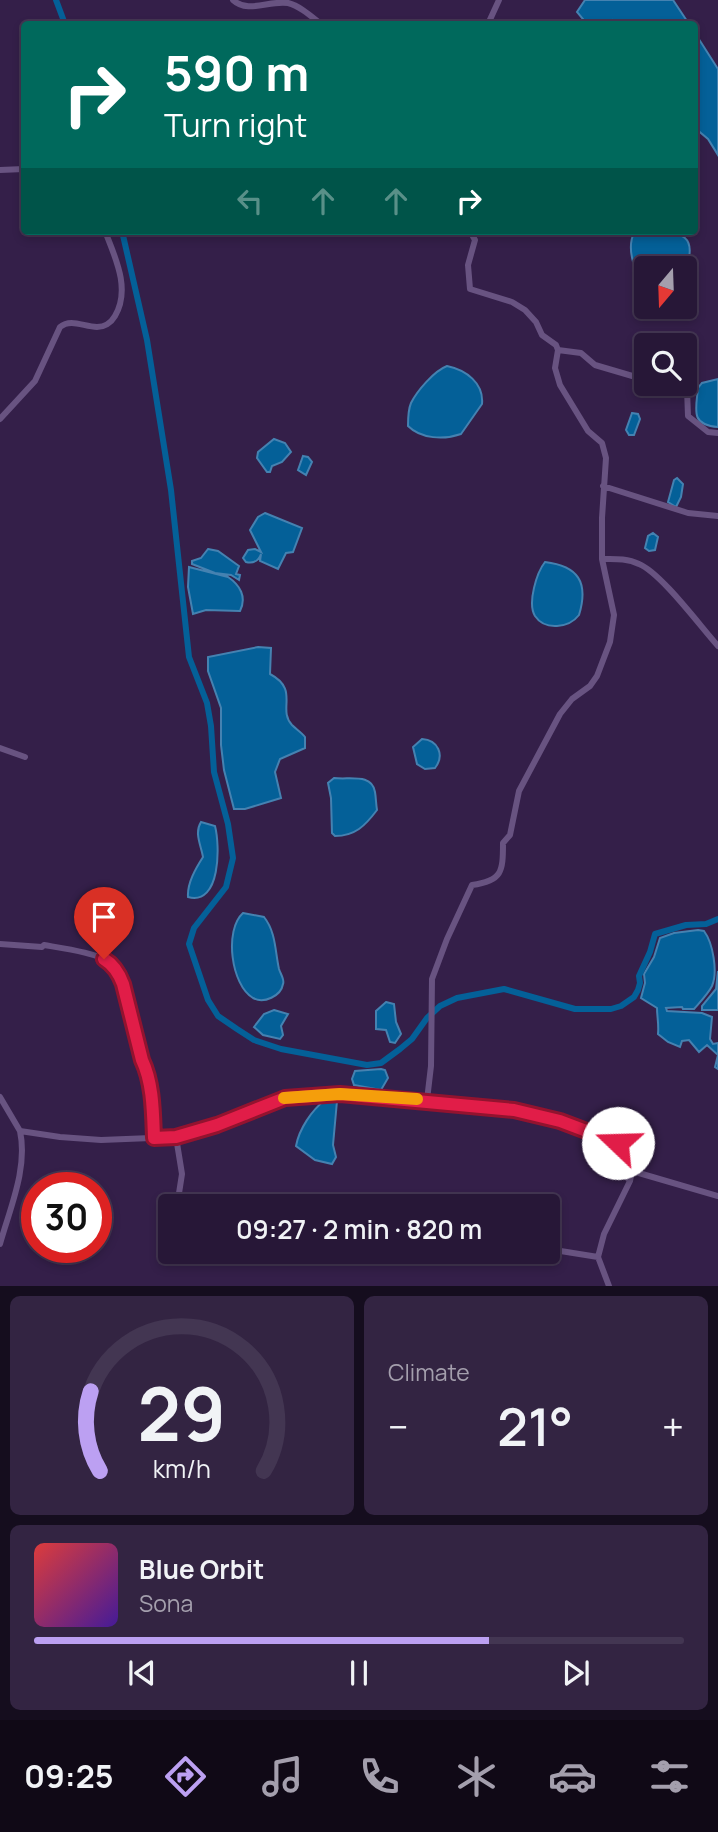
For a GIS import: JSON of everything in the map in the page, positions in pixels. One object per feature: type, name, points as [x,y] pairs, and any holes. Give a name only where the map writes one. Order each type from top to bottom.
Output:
[{"type":"street","points":[[233,0],[248,7],[271,1],[288,3],[299,7],[317,21]]},
{"type":"street","points":[[489,21],[499,0]]},
{"type":"street","points":[[0,170],[21,169]]},
{"type":"street","points":[[0,419],[35,381],[60,327],[69,322],[99,327],[111,322],[119,306],[121,281],[106,235]]},
{"type":"street","points":[[427,1100],[431,1066],[432,979],[447,939],[472,886],[488,883],[498,877],[503,865],[503,843],[510,835],[519,791],[560,714],[597,676],[610,642],[614,615],[602,559],[606,458],[603,443],[588,430],[560,385],[555,368],[558,351],[556,345],[542,335],[536,322],[525,310],[512,302],[470,289],[468,265],[475,240],[472,235]]},
{"type":"street","points":[[558,351],[581,353],[594,365],[634,377]]},
{"type":"street","points":[[687,396],[688,416],[708,432],[718,433]]},
{"type":"street","points":[[603,486],[688,513],[718,516]]},
{"type":"street","points":[[602,559],[624,559],[641,564],[667,587],[718,646]]},
{"type":"street","points":[[0,748],[25,757]]},
{"type":"street","points":[[0,944],[44,945],[111,963],[123,984],[146,1070],[154,1138]]},
{"type":"street","points":[[20,1131],[75,1138],[176,1137],[217,1125],[285,1098],[340,1094],[427,1100],[514,1110],[598,1134],[618,1143],[617,1164],[630,1181]]},
{"type":"street","points":[[0,1097],[20,1131],[22,1154],[17,1187],[0,1244]]},
{"type":"street","points":[[176,1137],[182,1174],[179,1194]]},
{"type":"street","points":[[609,1286],[598,1257],[604,1234],[630,1181],[632,1171],[718,1196]]},
{"type":"street","points":[[560,1251],[598,1257]]},
{"type":"water","points":[[585,0],[673,0],[687,21],[584,21],[577,12]]},
{"type":"water","points":[[698,38],[718,69],[718,155],[708,139],[698,131]]},
{"type":"water","points":[[633,235],[680,235],[689,243],[690,250],[689,256],[634,256],[634,264],[631,246]]},
{"type":"water","points":[[447,366],[467,374],[477,384],[482,404],[461,434],[440,438],[419,434],[408,426],[411,403],[426,382]]},
{"type":"water","points":[[718,379],[718,427],[709,426],[699,420],[696,409],[698,388],[702,383]]},
{"type":"water","points":[[632,413],[638,414],[640,419],[634,435],[629,435],[626,430]]},
{"type":"water","points":[[274,439],[285,443],[291,452],[267,472],[257,458],[258,452]]},
{"type":"water","points":[[303,456],[312,462],[306,475],[298,470]]},
{"type":"water","points":[[677,478],[683,484],[676,507],[668,502],[674,480]]},
{"type":"water","points":[[265,513],[302,528],[293,552],[286,553],[278,569],[260,561],[261,554],[254,562],[246,562],[243,558],[248,550],[261,552],[250,530],[258,517]]},
{"type":"water","points":[[653,533],[658,537],[655,550],[649,551],[645,548],[648,536]]},
{"type":"water","points":[[208,549],[218,551],[239,566],[236,574],[240,575],[239,580],[231,575],[215,573],[192,564],[192,561],[201,558]]},
{"type":"water","points":[[545,562],[566,567],[578,578],[581,585],[583,593],[579,615],[569,623],[551,626],[539,621],[535,616],[532,603],[534,588]]},
{"type":"water","points":[[189,567],[232,580],[242,596],[240,611],[206,610],[193,614],[188,587]]},
{"type":"water","points":[[258,647],[271,648],[270,674],[284,686],[288,719],[305,737],[305,748],[280,759],[275,772],[281,798],[245,809],[234,809],[224,770],[221,708],[208,671],[208,657]]},
{"type":"water","points":[[422,739],[436,745],[440,753],[435,768],[425,769],[417,764],[413,747]]},
{"type":"water","points":[[334,778],[365,780],[373,786],[375,794],[377,810],[373,816],[359,829],[342,836],[332,833],[328,783]]},
{"type":"water","points":[[201,822],[215,826],[218,846],[216,872],[207,892],[199,897],[188,897],[190,881],[203,857],[198,835]]},
{"type":"water","points":[[243,913],[264,917],[273,935],[283,982],[279,992],[267,999],[257,1000],[245,991],[235,970],[233,932]]},
{"type":"water","points":[[704,931],[712,950],[715,973],[712,986],[694,1009],[666,1008],[667,1011],[702,1013],[712,1017],[710,1039],[713,1044],[718,1043],[718,1055],[707,1045],[699,1052],[689,1040],[682,1041],[680,1047],[668,1042],[658,1034],[657,1008],[641,998],[645,983],[644,974],[654,957],[660,938]]},
{"type":"water","points":[[718,971],[718,1010],[702,1010],[702,1006],[716,989]]},
{"type":"water","points":[[386,1002],[394,1004],[396,1022],[401,1034],[395,1043],[390,1042],[386,1030],[376,1029],[376,1011]]},
{"type":"water","points":[[274,1010],[288,1014],[281,1026],[283,1035],[280,1039],[263,1035],[254,1027],[264,1014]]},
{"type":"water","points":[[385,1070],[388,1078],[381,1090],[354,1085],[352,1079],[355,1071]]},
{"type":"water","points":[[325,1100],[337,1101],[333,1145],[336,1157],[332,1164],[315,1160],[296,1146],[307,1120]]},
{"type":"waterway","points":[[56,0],[64,21]]},
{"type":"waterway","points":[[123,235],[147,340],[171,490],[189,657],[207,703],[214,772],[228,824],[233,858],[226,887],[194,928],[189,944],[208,1000],[218,1016],[254,1040],[281,1049],[367,1065],[381,1063],[412,1039],[427,1018],[440,1006],[457,998],[504,989],[575,1009],[611,1009],[621,1006],[634,997],[638,990],[639,976],[655,934],[718,919]]},
{"type":"slow traffic","points":[[284,1098],[340,1094],[417,1099]]},
{"type":"route","points":[[104,959],[111,963],[123,984],[146,1070],[154,1138],[176,1137],[217,1125],[285,1098],[340,1094],[514,1110],[560,1121],[618,1143]]}]
